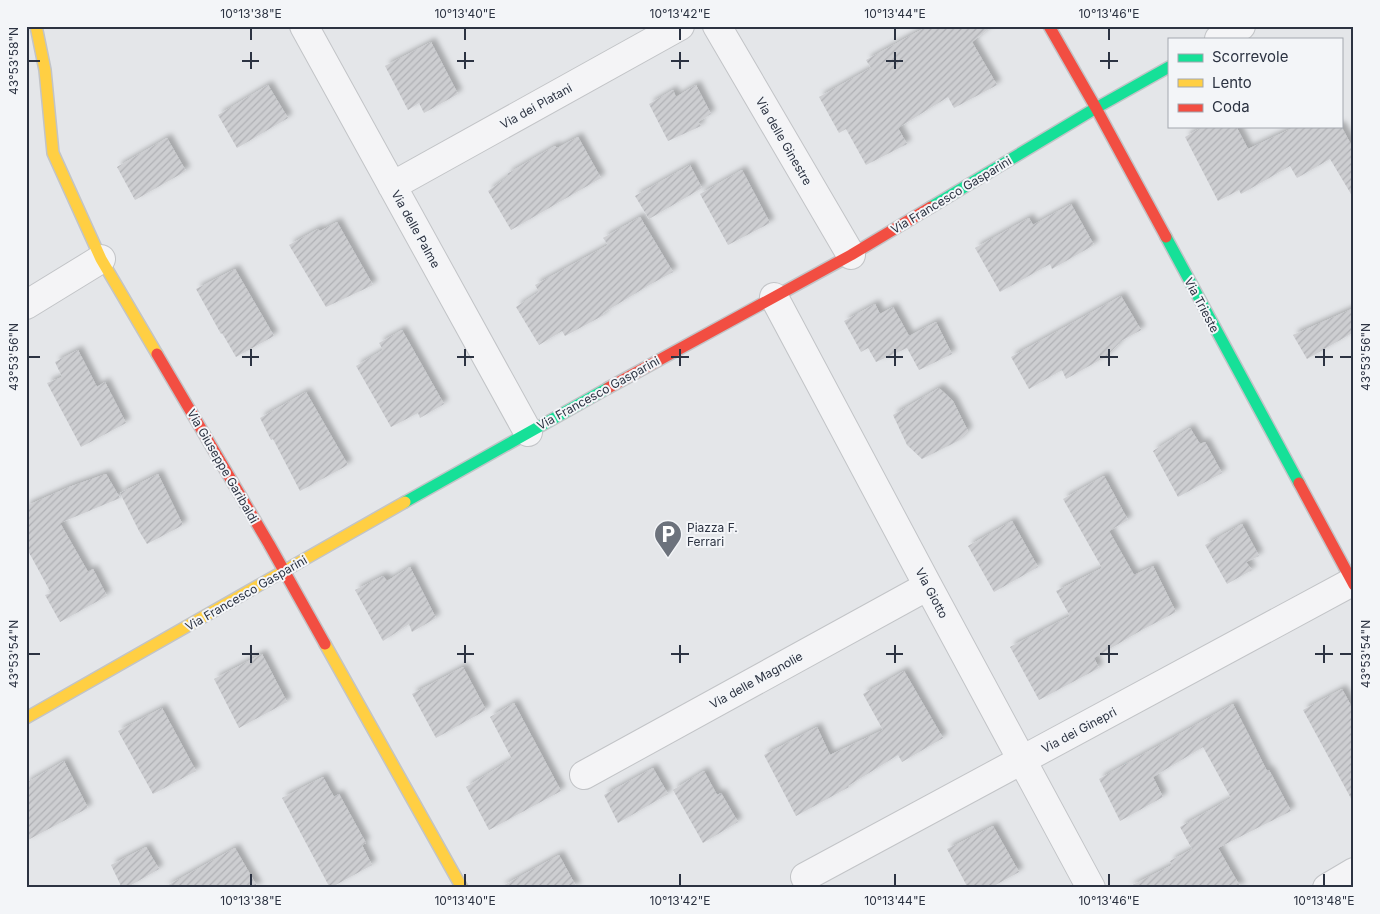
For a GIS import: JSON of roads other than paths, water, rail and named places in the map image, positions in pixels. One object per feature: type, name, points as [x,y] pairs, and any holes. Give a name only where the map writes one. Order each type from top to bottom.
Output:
[{"type":"street","name":"Via Giuseppe Garibaldi","points":[[36,26],[45,70],[53,153],[101,259],[284,570],[462,888]]},
{"type":"street","name":"Via delle Palme","points":[[304,26],[528,432]]},
{"type":"street","name":"Via dei Platani","points":[[392,186],[680,26]]},
{"type":"street","name":"Via delle Ginestre","points":[[718,26],[850,255]]},
{"type":"street","name":"Via Trieste","points":[[1049,26],[1096,108],[1353,584]]},
{"type":"street","points":[[1221,38],[1241,26]]},
{"type":"street","name":"Via Francesco Gasparini","points":[[26,718],[528,432],[850,255],[1096,108],[1168,68]]},
{"type":"street","points":[[26,305],[101,259]]},
{"type":"street","name":"Via Giotto","points":[[774,297],[1090,888]]},
{"type":"street","name":"Via dei Ginepri","points":[[805,877],[1353,584]]},
{"type":"street","name":"Via delle Magnolie","points":[[584,774],[928,586]]},
{"type":"street","points":[[1327,888],[1354,872]]},
{"type":"place","name":"Piazza F. Ferrari","points":[[668,558]]}]
